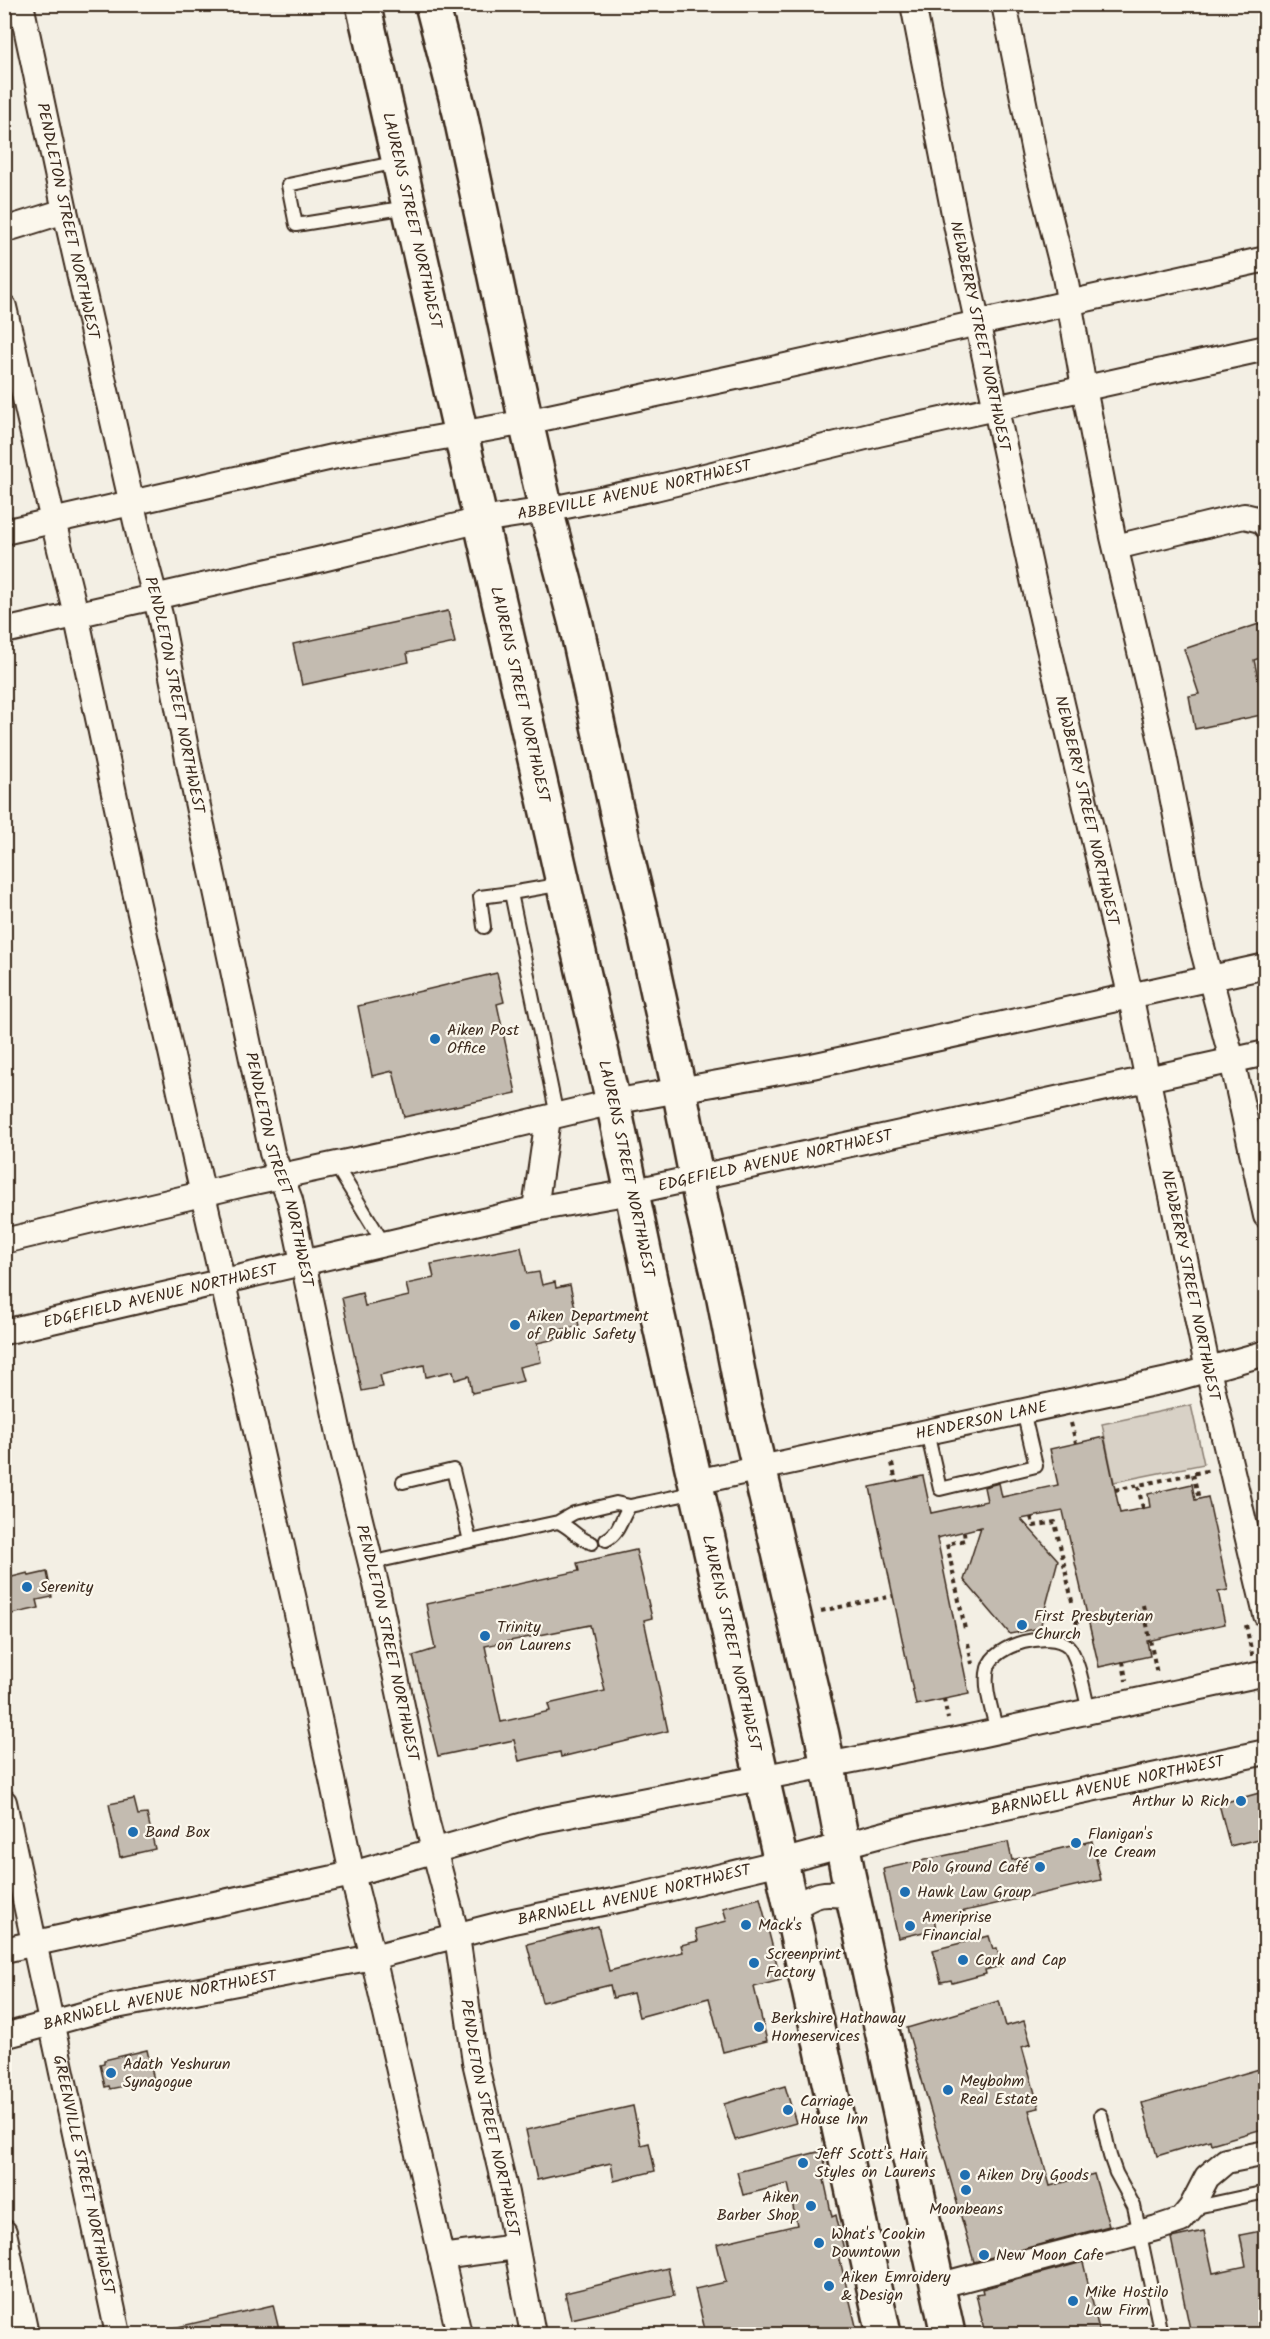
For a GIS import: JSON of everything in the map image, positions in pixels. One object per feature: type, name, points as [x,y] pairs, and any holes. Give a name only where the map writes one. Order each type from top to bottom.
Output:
[{"type":"main road","name":"LAURENS STREET NORTHWEST","points":[[363,4],[613,1102],[656,1308],[781,1862],[884,2334]]},
{"type":"main road","points":[[432,4],[460,113],[526,422],[576,624],[679,1089],[760,1468],[828,1765],[843,1845],[948,2334]]},
{"type":"street","name":"PENDLETON STREET NORTHWEST","points":[[21,4],[65,211],[155,596],[272,1153],[290,1200],[341,1443],[427,1823],[457,1936],[475,2062],[506,2193],[533,2334]]},
{"type":"street","name":"NEWBERRY STREET NORTHWEST","points":[[913,4],[957,229],[1054,676],[1130,994],[1208,1370],[1266,1616]]},
{"type":"street","points":[[1004,4],[1036,162],[1070,303],[1084,388],[1116,547],[1159,734],[1189,886],[1232,1060],[1266,1216]]},
{"type":"street","points":[[4,230],[65,211]]},
{"type":"street","points":[[4,532],[332,457],[526,422],[1266,259]]},
{"type":"street","points":[[4,307],[76,614],[202,1195],[294,1600],[352,1874],[373,1956],[459,2334]]},
{"type":"street","name":"ABBEVILLE AVENUE NORTHWEST","points":[[4,632],[481,520],[546,510],[666,485],[997,407],[1266,348]]},
{"type":"street","points":[[1116,547],[1244,516],[1261,520],[1266,526]]},
{"type":"street","points":[[4,1241],[613,1102],[812,1066],[1211,976],[1266,966]]},
{"type":"street","name":"EDGEFIELD AVENUE NORTHWEST","points":[[4,1332],[535,1209],[632,1192],[696,1176],[1266,1053]]},
{"type":"street","points":[[535,1209],[552,1117]]},
{"type":"street","name":"HENDERSON LANE","points":[[697,1486],[760,1468],[1208,1370],[1266,1353]]},
{"type":"street","points":[[4,1950],[352,1874],[538,1821],[997,1732],[1266,1673]]},
{"type":"street","name":"BARNWELL AVENUE NORTHWEST","points":[[4,2036],[111,2007],[373,1956],[513,1921],[638,1896],[781,1862],[933,1822],[1266,1752]]},
{"type":"street","name":"GREENVILLE STREET NORTHWEST","points":[[4,1802],[118,2334]]},
{"type":"street","points":[[791,1908],[816,1894],[854,1896]]},
{"type":"street","points":[[937,2286],[1181,2220],[1191,2208],[1207,2177],[1226,2161],[1266,2153]]},
{"type":"street","points":[[4,2232],[26,2334]]},
{"type":"street","points":[[441,2257],[516,2247]]},
{"type":"lane","points":[[399,162],[288,185],[296,225],[409,206]]},
{"type":"lane","points":[[484,927],[480,897],[563,884]]},
{"type":"lane","points":[[511,893],[552,1117]]},
{"type":"lane","points":[[335,1164],[384,1244]]},
{"type":"lane","points":[[927,1432],[940,1489],[1036,1466],[1023,1411]]},
{"type":"lane","points":[[403,1482],[453,1470],[470,1541]]},
{"type":"lane","points":[[370,1563],[558,1522],[574,1513],[616,1503],[630,1506],[697,1486]]},
{"type":"lane","points":[[606,1540],[617,1532],[630,1506]]},
{"type":"lane","points":[[558,1522],[569,1526],[581,1540],[592,1543]]},
{"type":"lane","points":[[997,1732],[987,1683],[988,1666],[1000,1652],[1038,1639],[1052,1639],[1069,1647],[1077,1664],[1089,1712]]},
{"type":"lane","points":[[1101,2115],[1116,2173],[1134,2206],[1161,2334]]},
{"type":"lane","points":[[1191,2208],[1266,2192]]},
{"type":"path","points":[[1071,1423],[1076,1443]]},
{"type":"path","points":[[892,1463],[896,1482]]},
{"type":"path","points":[[1115,1490],[1212,1469]]},
{"type":"path","points":[[1193,1474],[1199,1499]]},
{"type":"path","points":[[1138,1486],[1143,1508]]},
{"type":"path","points":[[1031,1517],[1034,1526],[1055,1522],[1073,1606]]},
{"type":"path","points":[[964,1532],[966,1540],[947,1544],[965,1629]]},
{"type":"path","points":[[821,1611],[893,1596]]},
{"type":"path","points":[[1143,1605],[1157,1674]]},
{"type":"path","points":[[1123,1661],[1126,1681]]},
{"type":"path","points":[[944,1700],[948,1719]]},
{"type":"shaded area","points":[[1191,1405],[1204,1464],[1114,1482],[1102,1424]]},
{"type":"building","points":[[448,611],[455,643],[407,653],[409,662],[302,685],[293,644]]},
{"type":"building","points":[[1262,623],[1266,632],[1266,656],[1254,660],[1266,714],[1195,729],[1189,696],[1199,694],[1184,649]]},
{"type":"building","name":"Aiken Post Office","points":[[497,973],[504,1002],[497,1004],[516,1093],[404,1117],[393,1071],[372,1076],[358,1006]]},
{"type":"building","points":[[521,1247],[527,1274],[539,1272],[542,1285],[555,1282],[556,1288],[570,1285],[579,1326],[554,1331],[556,1339],[537,1343],[541,1362],[519,1367],[523,1381],[472,1393],[469,1376],[455,1380],[453,1371],[426,1377],[424,1365],[380,1375],[383,1387],[362,1391],[342,1298],[362,1293],[365,1306],[409,1296],[406,1284],[434,1278],[431,1264]]},
{"type":"building","points":[[1104,1437],[1120,1513],[1150,1507],[1148,1494],[1192,1484],[1195,1500],[1208,1497],[1228,1590],[1218,1592],[1225,1624],[1147,1641],[1150,1656],[1099,1667],[1063,1511],[1021,1519],[1058,1560],[1040,1628],[1010,1634],[964,1580],[981,1527],[937,1538],[969,1694],[916,1705],[870,1487],[923,1476],[931,1513],[987,1501],[984,1487],[999,1483],[1002,1497],[1058,1485],[1050,1449]]},
{"type":"building","name":"Trinity on Laurens","points":[[636,1550],[652,1618],[644,1620],[668,1731],[561,1757],[560,1752],[519,1761],[514,1740],[438,1756],[413,1656],[435,1649],[426,1604],[579,1571],[577,1563]],"holes":[[[590,1625],[605,1691],[548,1704],[550,1711],[501,1722],[485,1646]]]},
{"type":"building","name":"Serenity","points":[[47,1572],[52,1597],[37,1600],[39,1608],[12,1614],[4,1606],[4,1579],[28,1573],[29,1576]]},
{"type":"building","points":[[1263,1792],[1266,1802],[1266,1837],[1230,1846],[1219,1804]]},
{"type":"building","name":"Band Box","points":[[134,1799],[138,1815],[147,1814],[155,1849],[120,1857],[109,1804]]},
{"type":"building","points":[[1092,1841],[1101,1880],[934,1918],[936,1929],[898,1938],[883,1869],[1008,1842],[1012,1860]]},
{"type":"building","points":[[760,1898],[781,1980],[754,1987],[767,2041],[723,2052],[709,1998],[639,2017],[633,1993],[613,1998],[610,1985],[542,2002],[527,1944],[598,1926],[609,1971],[683,1952],[681,1945],[698,1941],[695,1929],[727,1921],[723,1908]]},
{"type":"building","points":[[989,1936],[993,1949],[997,1948],[1001,1966],[985,1970],[986,1974],[952,1983],[951,1980],[941,1982],[933,1950]]},
{"type":"building","points":[[999,2001],[1006,2026],[1024,2021],[1031,2044],[1022,2047],[1039,2108],[1029,2110],[1050,2186],[1094,2174],[1109,2226],[974,2262],[907,2028]]},
{"type":"building","points":[[147,2050],[154,2080],[110,2089],[109,2086],[105,2087],[100,2064],[104,2063],[104,2060]]},
{"type":"building","points":[[1266,2067],[1266,2128],[1211,2144],[1210,2140],[1157,2156],[1142,2103]]},
{"type":"building","points":[[785,2086],[796,2123],[735,2140],[724,2104]]},
{"type":"building","points":[[633,2106],[641,2145],[649,2143],[655,2171],[614,2181],[611,2163],[537,2180],[526,2130]]},
{"type":"building","points":[[822,2151],[827,2173],[823,2175],[832,2217],[836,2215],[844,2250],[838,2252],[858,2334],[706,2334],[695,2289],[726,2282],[717,2244],[797,2225],[788,2184],[743,2195],[737,2172]]},
{"type":"building","points":[[1266,2230],[1266,2334],[1191,2334],[1171,2238],[1204,2231],[1213,2273],[1246,2266],[1240,2235]]},
{"type":"building","points":[[1083,2262],[1100,2334],[985,2334],[976,2294],[983,2293],[982,2289]]},
{"type":"building","points":[[668,2268],[674,2296],[571,2319],[565,2293]]},
{"type":"building","points":[[273,2305],[280,2334],[174,2334],[173,2328]]},
{"type":"place","name":"Aiken Post Office","points":[[435,1039]]},
{"type":"place","name":"Aiken Department of Public Safety","points":[[515,1325]]},
{"type":"place","name":"Serenity","points":[[27,1587]]},
{"type":"place","name":"First Presbyterian Church","points":[[1022,1625]]},
{"type":"place","name":"Trinity on Laurens","points":[[485,1636]]},
{"type":"place","name":"Arthur W Rich","points":[[1241,1801]]},
{"type":"place","name":"Band Box","points":[[133,1832]]},
{"type":"place","name":"Flanigan's Ice Cream","points":[[1076,1843]]},
{"type":"place","name":"Polo Ground Café","points":[[1040,1867]]},
{"type":"place","name":"Hawk Law Group","points":[[905,1892]]},
{"type":"place","name":"Mack's","points":[[746,1925]]},
{"type":"place","name":"Ameriprise Financial","points":[[910,1926]]},
{"type":"place","name":"Cork and Cap","points":[[963,1960]]},
{"type":"place","name":"Screenprint Factory","points":[[754,1963]]},
{"type":"place","name":"Berkshire Hathaway Homeservices","points":[[759,2027]]},
{"type":"place","name":"Adath Yeshurun Synagogue","points":[[111,2073]]},
{"type":"place","name":"Meybohm Real Estate","points":[[948,2090]]},
{"type":"place","name":"Carriage House Inn","points":[[788,2110]]},
{"type":"place","name":"Jeff Scott's Hair Styles on Laurens","points":[[803,2163]]},
{"type":"place","name":"Aiken Dry Goods","points":[[965,2175]]},
{"type":"place","name":"Moonbeans","points":[[966,2190]]},
{"type":"place","name":"Aiken Barber Shop","points":[[811,2206]]},
{"type":"place","name":"What's Cookin Downtown","points":[[819,2243]]},
{"type":"place","name":"New Moon Cafe","points":[[984,2255]]},
{"type":"place","name":"Aiken Emroidery & Design","points":[[829,2286]]},
{"type":"place","name":"Mike Hostilo Law Firm","points":[[1073,2301]]}]
